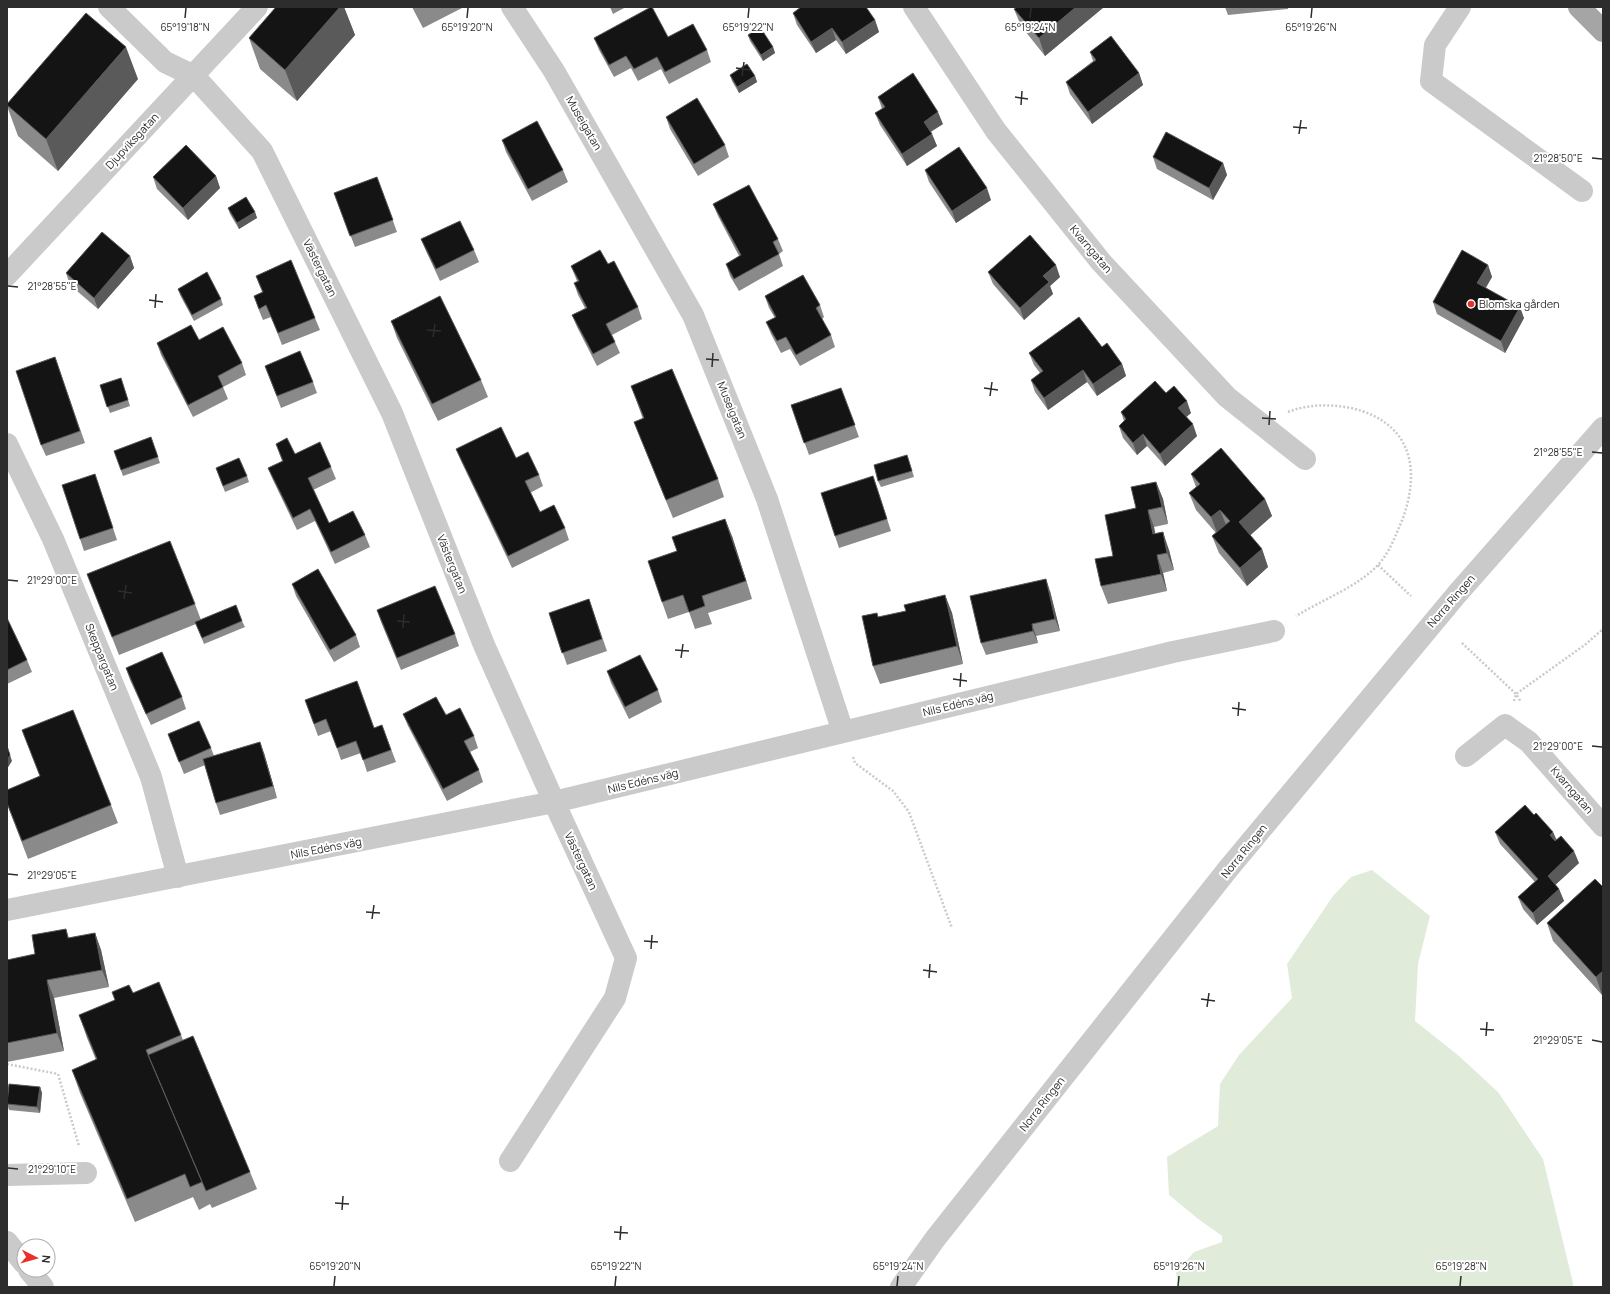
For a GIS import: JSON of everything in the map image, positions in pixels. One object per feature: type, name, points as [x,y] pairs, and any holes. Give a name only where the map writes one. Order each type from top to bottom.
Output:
[{"type":"main road","points":[[1579,7],[1603,31]]},
{"type":"street","name":"Västergatan","points":[[109,7],[165,62],[194,76],[262,151],[266,158],[392,413],[484,645],[626,958],[615,998],[510,1161]]},
{"type":"street","name":"Djupviksgatan","points":[[7,274],[257,7]]},
{"type":"street","name":"Museigatan","points":[[512,7],[554,71],[694,315],[767,499],[843,732]]},
{"type":"street","name":"Kvarngatan","points":[[914,7],[996,131],[1101,262],[1227,397],[1305,459]]},
{"type":"street","points":[[1460,7],[1435,45],[1431,81],[1582,191]]},
{"type":"street","name":"Norra Ringen","points":[[901,1287],[935,1240],[1228,869],[1457,594],[1603,428]]},
{"type":"street","name":"Skeppargatan","points":[[7,444],[53,539],[151,777],[178,877]]},
{"type":"street","name":"Nils Edéns väg","points":[[7,910],[554,802],[1173,652],[1274,631]]},
{"type":"street","name":"Kvarngatan","points":[[1466,756],[1505,725],[1529,742],[1603,826]]},
{"type":"street","points":[[7,1175],[86,1173]]},
{"type":"street","points":[[7,1242],[16,1253]]},
{"type":"street","points":[[35,1278],[42,1287]]},
{"type":"path","points":[[1260,423],[1295,409],[1323,405],[1362,411],[1379,418],[1395,432],[1404,443],[1411,461],[1412,475],[1410,493],[1403,517],[1393,543],[1378,565],[1359,580],[1310,608],[1274,631]]},
{"type":"path","points":[[1378,565],[1411,596]]},
{"type":"path","points":[[1462,643],[1516,694],[1586,644],[1603,629]]},
{"type":"path","points":[[843,732],[855,763],[893,791],[909,812],[952,928]]},
{"type":"path","points":[[7,1064],[58,1074],[86,1173]]},
{"type":"green space","points":[[1372,870],[1430,916],[1418,964],[1415,1021],[1459,1056],[1498,1092],[1543,1159],[1573,1287],[1179,1287],[1176,1273],[1194,1252],[1222,1242],[1222,1236],[1169,1195],[1167,1157],[1218,1126],[1220,1084],[1239,1055],[1292,998],[1287,964],[1333,896],[1351,877]]},
{"type":"building","points":[[276,7],[340,7],[285,70],[249,38]]},
{"type":"building","points":[[651,7],[668,37],[693,24],[707,50],[665,72],[657,57],[634,69],[626,56],[609,65],[594,38]]},
{"type":"building","points":[[801,7],[866,7],[875,20],[842,42],[832,28],[811,42],[793,13]]},
{"type":"building","points":[[1017,7],[1076,7],[1039,38],[1014,9]]},
{"type":"building","points":[[86,13],[126,47],[46,139],[7,104]]},
{"type":"building","points":[[760,27],[773,47],[761,55],[748,35]]},
{"type":"building","points":[[1111,36],[1139,73],[1088,112],[1066,82],[1096,60],[1090,52]]},
{"type":"building","points":[[747,64],[755,76],[737,87],[730,75]]},
{"type":"building","points":[[913,73],[938,112],[924,122],[932,134],[902,154],[875,113],[885,107],[878,97]]},
{"type":"building","points":[[697,98],[725,145],[694,164],[666,117]]},
{"type":"building","points":[[537,121],[563,170],[528,189],[502,140]]},
{"type":"building","points":[[1166,132],[1223,163],[1209,188],[1153,157]]},
{"type":"building","points":[[186,145],[216,176],[183,208],[153,177]]},
{"type":"building","points":[[959,147],[987,188],[952,211],[925,170]]},
{"type":"building","points":[[377,177],[393,220],[350,236],[334,193]]},
{"type":"building","points":[[749,185],[778,239],[773,242],[779,254],[734,279],[726,264],[741,255],[713,204]]},
{"type":"building","points":[[246,197],[255,212],[237,223],[228,208]]},
{"type":"building","points":[[460,221],[474,250],[436,269],[421,239]]},
{"type":"building","points":[[102,232],[130,256],[94,298],[66,273]]},
{"type":"building","points":[[1030,235],[1056,265],[1043,276],[1049,282],[1020,308],[988,272]]},
{"type":"building","points":[[600,250],[608,264],[614,261],[638,307],[606,324],[615,342],[593,354],[572,315],[587,308],[574,283],[579,281],[571,266]]},
{"type":"building","name":"Blomska gården","points":[[1462,250],[1488,265],[1477,283],[1520,307],[1501,341],[1433,302]]},
{"type":"building","points":[[291,260],[315,318],[278,333],[266,305],[259,309],[254,296],[263,292],[256,276]]},
{"type":"building","points":[[207,272],[221,299],[192,315],[178,289]]},
{"type":"building","points":[[803,275],[820,305],[816,308],[831,335],[796,355],[786,337],[777,341],[766,322],[776,317],[765,296]]},
{"type":"building","points":[[440,296],[481,380],[432,404],[391,321]]},
{"type":"building","points":[[1079,317],[1102,347],[1107,343],[1122,364],[1093,384],[1083,370],[1044,398],[1031,380],[1043,371],[1029,353]]},
{"type":"building","points":[[191,325],[199,340],[223,327],[242,363],[218,376],[223,387],[188,405],[157,343]]},
{"type":"building","points":[[300,351],[313,382],[277,396],[265,366]]},
{"type":"building","points":[[55,357],[80,431],[41,445],[16,371]]},
{"type":"building","points":[[672,369],[718,479],[666,500],[634,422],[644,418],[631,386]]},
{"type":"building","points":[[121,378],[128,400],[107,407],[100,385]]},
{"type":"building","points":[[1155,381],[1166,393],[1174,386],[1187,401],[1178,408],[1193,424],[1160,454],[1143,434],[1133,443],[1119,426],[1126,419],[1121,412]]},
{"type":"building","points":[[841,388],[855,425],[804,443],[791,405]]},
{"type":"building","points":[[501,427],[516,458],[528,452],[539,475],[525,481],[540,512],[554,505],[565,528],[508,556],[456,449]]},
{"type":"building","points":[[151,437],[158,457],[121,470],[114,451]]},
{"type":"building","points":[[287,438],[295,454],[320,442],[331,467],[308,478],[329,523],[353,511],[365,535],[331,552],[310,509],[293,518],[268,468],[283,461],[276,444]]},
{"type":"building","points":[[1221,448],[1265,499],[1239,522],[1262,549],[1240,568],[1212,536],[1230,521],[1220,510],[1211,517],[1189,493],[1200,484],[1191,474]]},
{"type":"building","points":[[907,455],[912,471],[878,481],[874,465]]},
{"type":"building","points":[[239,458],[247,476],[223,486],[216,468]]},
{"type":"building","points":[[95,474],[113,528],[80,539],[62,485]]},
{"type":"building","points":[[873,476],[887,519],[835,536],[821,493]]},
{"type":"building","points":[[1156,482],[1162,507],[1148,510],[1153,534],[1163,532],[1167,553],[1157,555],[1161,574],[1101,586],[1095,559],[1113,556],[1105,515],[1136,508],[1131,487]]},
{"type":"building","points":[[725,519],[746,581],[702,596],[705,606],[689,612],[683,595],[662,602],[648,561],[677,551],[672,537]]},
{"type":"building","points":[[170,541],[195,604],[112,637],[87,574]]},
{"type":"building","points":[[318,569],[356,635],[330,650],[292,584]]},
{"type":"building","points":[[1046,579],[1055,619],[1032,624],[1033,631],[981,643],[970,596]]},
{"type":"building","points":[[435,586],[455,634],[397,658],[377,610]]},
{"type":"building","points":[[945,595],[957,646],[873,666],[862,616],[877,613],[878,617],[906,611],[904,605]]},
{"type":"building","points":[[589,599],[602,639],[562,653],[549,613]]},
{"type":"building","points":[[236,605],[242,621],[202,638],[195,622]]},
{"type":"building","points":[[7,618],[27,660],[7,670]]},
{"type":"building","points":[[162,652],[182,697],[146,714],[126,668]]},
{"type":"building","points":[[640,655],[658,690],[625,707],[607,671]]},
{"type":"building","points":[[357,681],[374,728],[382,725],[391,750],[363,760],[356,741],[337,748],[326,719],[314,724],[305,700]]},
{"type":"building","points":[[436,697],[446,715],[460,708],[474,736],[464,741],[479,770],[443,789],[403,714]]},
{"type":"building","points":[[73,710],[111,805],[22,841],[7,803],[7,790],[40,776],[22,730]]},
{"type":"building","points":[[199,721],[211,748],[179,762],[168,734]]},
{"type":"building","points":[[260,742],[273,786],[216,803],[203,759]]},
{"type":"building","points":[[7,746],[10,755],[7,760]]},
{"type":"building","points":[[1525,805],[1534,815],[1536,813],[1553,832],[1550,835],[1555,841],[1561,836],[1574,851],[1548,876],[1559,889],[1533,913],[1518,897],[1538,879],[1495,832]]},
{"type":"building","points":[[1595,879],[1603,887],[1603,971],[1596,977],[1547,923]]},
{"type":"building","points":[[66,929],[68,938],[95,933],[102,970],[47,980],[57,1033],[7,1043],[7,960],[35,954],[32,935]]},
{"type":"building","points":[[159,982],[181,1035],[146,1050],[202,1182],[190,1187],[185,1174],[127,1199],[72,1070],[97,1059],[79,1015],[115,1000],[112,992],[129,985],[133,993]]},
{"type":"building","points":[[193,1036],[250,1172],[206,1191],[148,1055]]},
{"type":"building","points":[[9,1084],[40,1087],[37,1107],[7,1104]]},
{"type":"place","name":"Blomska gården","points":[[1471,304]]}]
